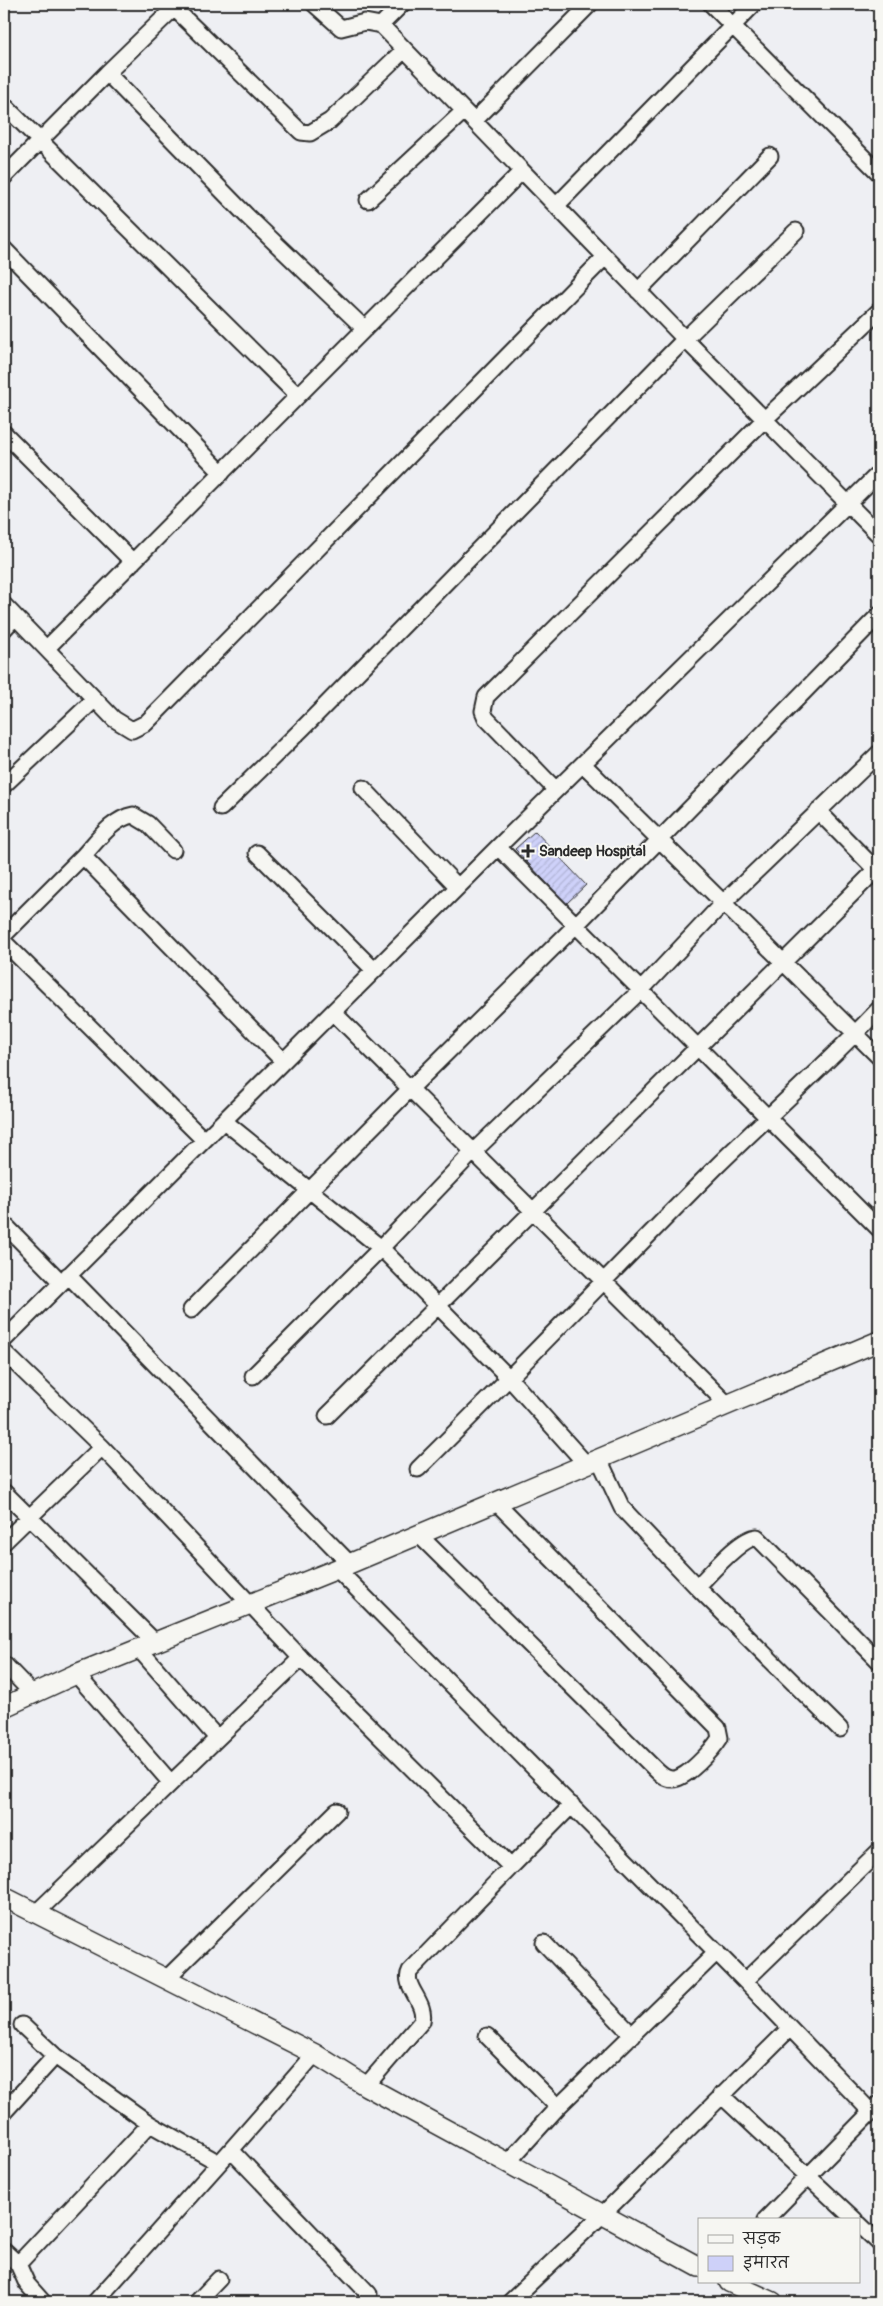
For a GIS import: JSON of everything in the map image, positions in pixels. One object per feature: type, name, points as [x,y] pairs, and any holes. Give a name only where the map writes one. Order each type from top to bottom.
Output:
[{"type":"street","points":[[314,4],[341,28],[365,22],[381,25],[638,291],[879,535]]},
{"type":"street","points":[[381,25],[402,4]]},
{"type":"street","points":[[368,200],[469,116],[590,4]]},
{"type":"street","points":[[711,4],[879,173]]},
{"type":"street","points":[[556,206],[754,4]]},
{"type":"street","points":[[4,177],[172,6],[301,132],[310,132],[330,121],[404,50]]},
{"type":"street","points":[[107,73],[247,216],[365,329]]},
{"type":"street","points":[[4,105],[298,396]]},
{"type":"street","points":[[638,291],[770,156]]},
{"type":"street","points":[[47,648],[522,171]]},
{"type":"street","points":[[221,808],[310,721],[685,339],[796,231]]},
{"type":"street","points":[[4,249],[222,472]]},
{"type":"street","points":[[4,605],[47,648],[94,700],[124,727],[132,730],[146,723],[605,257]]},
{"type":"street","points":[[556,790],[486,718],[483,711],[486,697],[765,419],[879,311]]},
{"type":"street","points":[[4,433],[133,562]]},
{"type":"street","points":[[4,1340],[458,886],[879,473]]},
{"type":"street","points":[[191,1310],[576,925],[879,615]]},
{"type":"street","points":[[4,629],[16,617]]},
{"type":"street","points":[[4,785],[94,700]]},
{"type":"street","points":[[253,1376],[381,1248],[473,1152],[641,990],[723,903],[879,753]]},
{"type":"street","points":[[583,764],[879,1057]]},
{"type":"street","points":[[363,788],[458,886]]},
{"type":"street","points":[[327,1416],[878,870],[818,811]]},
{"type":"street","points":[[4,935],[122,817],[133,815],[148,824],[173,850]]},
{"type":"street","points":[[498,847],[879,1230]]},
{"type":"street","points":[[257,853],[374,970]]},
{"type":"street","points":[[83,856],[283,1061]]},
{"type":"street","points":[[4,942],[204,1140]]},
{"type":"street","points":[[418,1469],[510,1379],[603,1281],[767,1117],[879,1009]]},
{"type":"street","points":[[332,1012],[728,1405]]},
{"type":"street","points":[[224,1120],[381,1248],[592,1462],[622,1508],[697,1587],[840,1729]]},
{"type":"street","points":[[4,1224],[64,1279],[790,2028],[877,2107],[766,2218]]},
{"type":"street","points":[[4,1707],[34,1695],[76,1674],[344,1567],[879,1341]]},
{"type":"street","points":[[4,1352],[102,1447],[302,1658],[511,1867]]},
{"type":"street","points":[[4,1542],[102,1447]]},
{"type":"street","points":[[4,1492],[30,1517],[147,1646],[218,1738]]},
{"type":"street","points":[[419,1535],[655,1769],[670,1779],[675,1780],[685,1775],[715,1746],[720,1738],[718,1728],[496,1502]]},
{"type":"street","points":[[697,1587],[740,1545],[750,1538],[757,1537],[879,1661]]},
{"type":"street","points":[[36,1913],[302,1658]]},
{"type":"street","points":[[4,1664],[34,1695]]},
{"type":"street","points":[[76,1674],[171,1783]]},
{"type":"street","points":[[366,2086],[422,2022],[421,2005],[408,1980],[410,1970],[572,1805]]},
{"type":"street","points":[[166,1979],[337,1811]]},
{"type":"street","points":[[745,1980],[879,1851]]},
{"type":"street","points":[[4,1896],[315,2054],[366,2086],[604,2213],[698,2266]]},
{"type":"street","points":[[544,1943],[633,2036]]},
{"type":"street","points":[[508,2162],[558,2108],[717,1952]]},
{"type":"street","points":[[22,2025],[54,2056],[150,2124],[219,2163]]},
{"type":"street","points":[[510,2302],[604,2213],[721,2094],[790,2028]]},
{"type":"street","points":[[487,2036],[558,2108]]},
{"type":"street","points":[[95,2302],[315,2054]]},
{"type":"street","points":[[4,2112],[54,2056]]},
{"type":"street","points":[[721,2094],[853,2218]]},
{"type":"street","points":[[18,2264],[150,2124]]},
{"type":"street","points":[[231,2150],[369,2294]]},
{"type":"street","points":[[860,2225],[879,2243]]},
{"type":"street","points":[[4,2251],[18,2264],[27,2284],[43,2302]]},
{"type":"street","points":[[197,2302],[220,2279]]},
{"type":"street","points":[[732,2284],[759,2300]]},
{"type":"building","points":[[535,831],[586,885],[566,904],[515,849]]},
{"type":"place","name":"Sandeep Hospital","points":[[528,851]]}]
